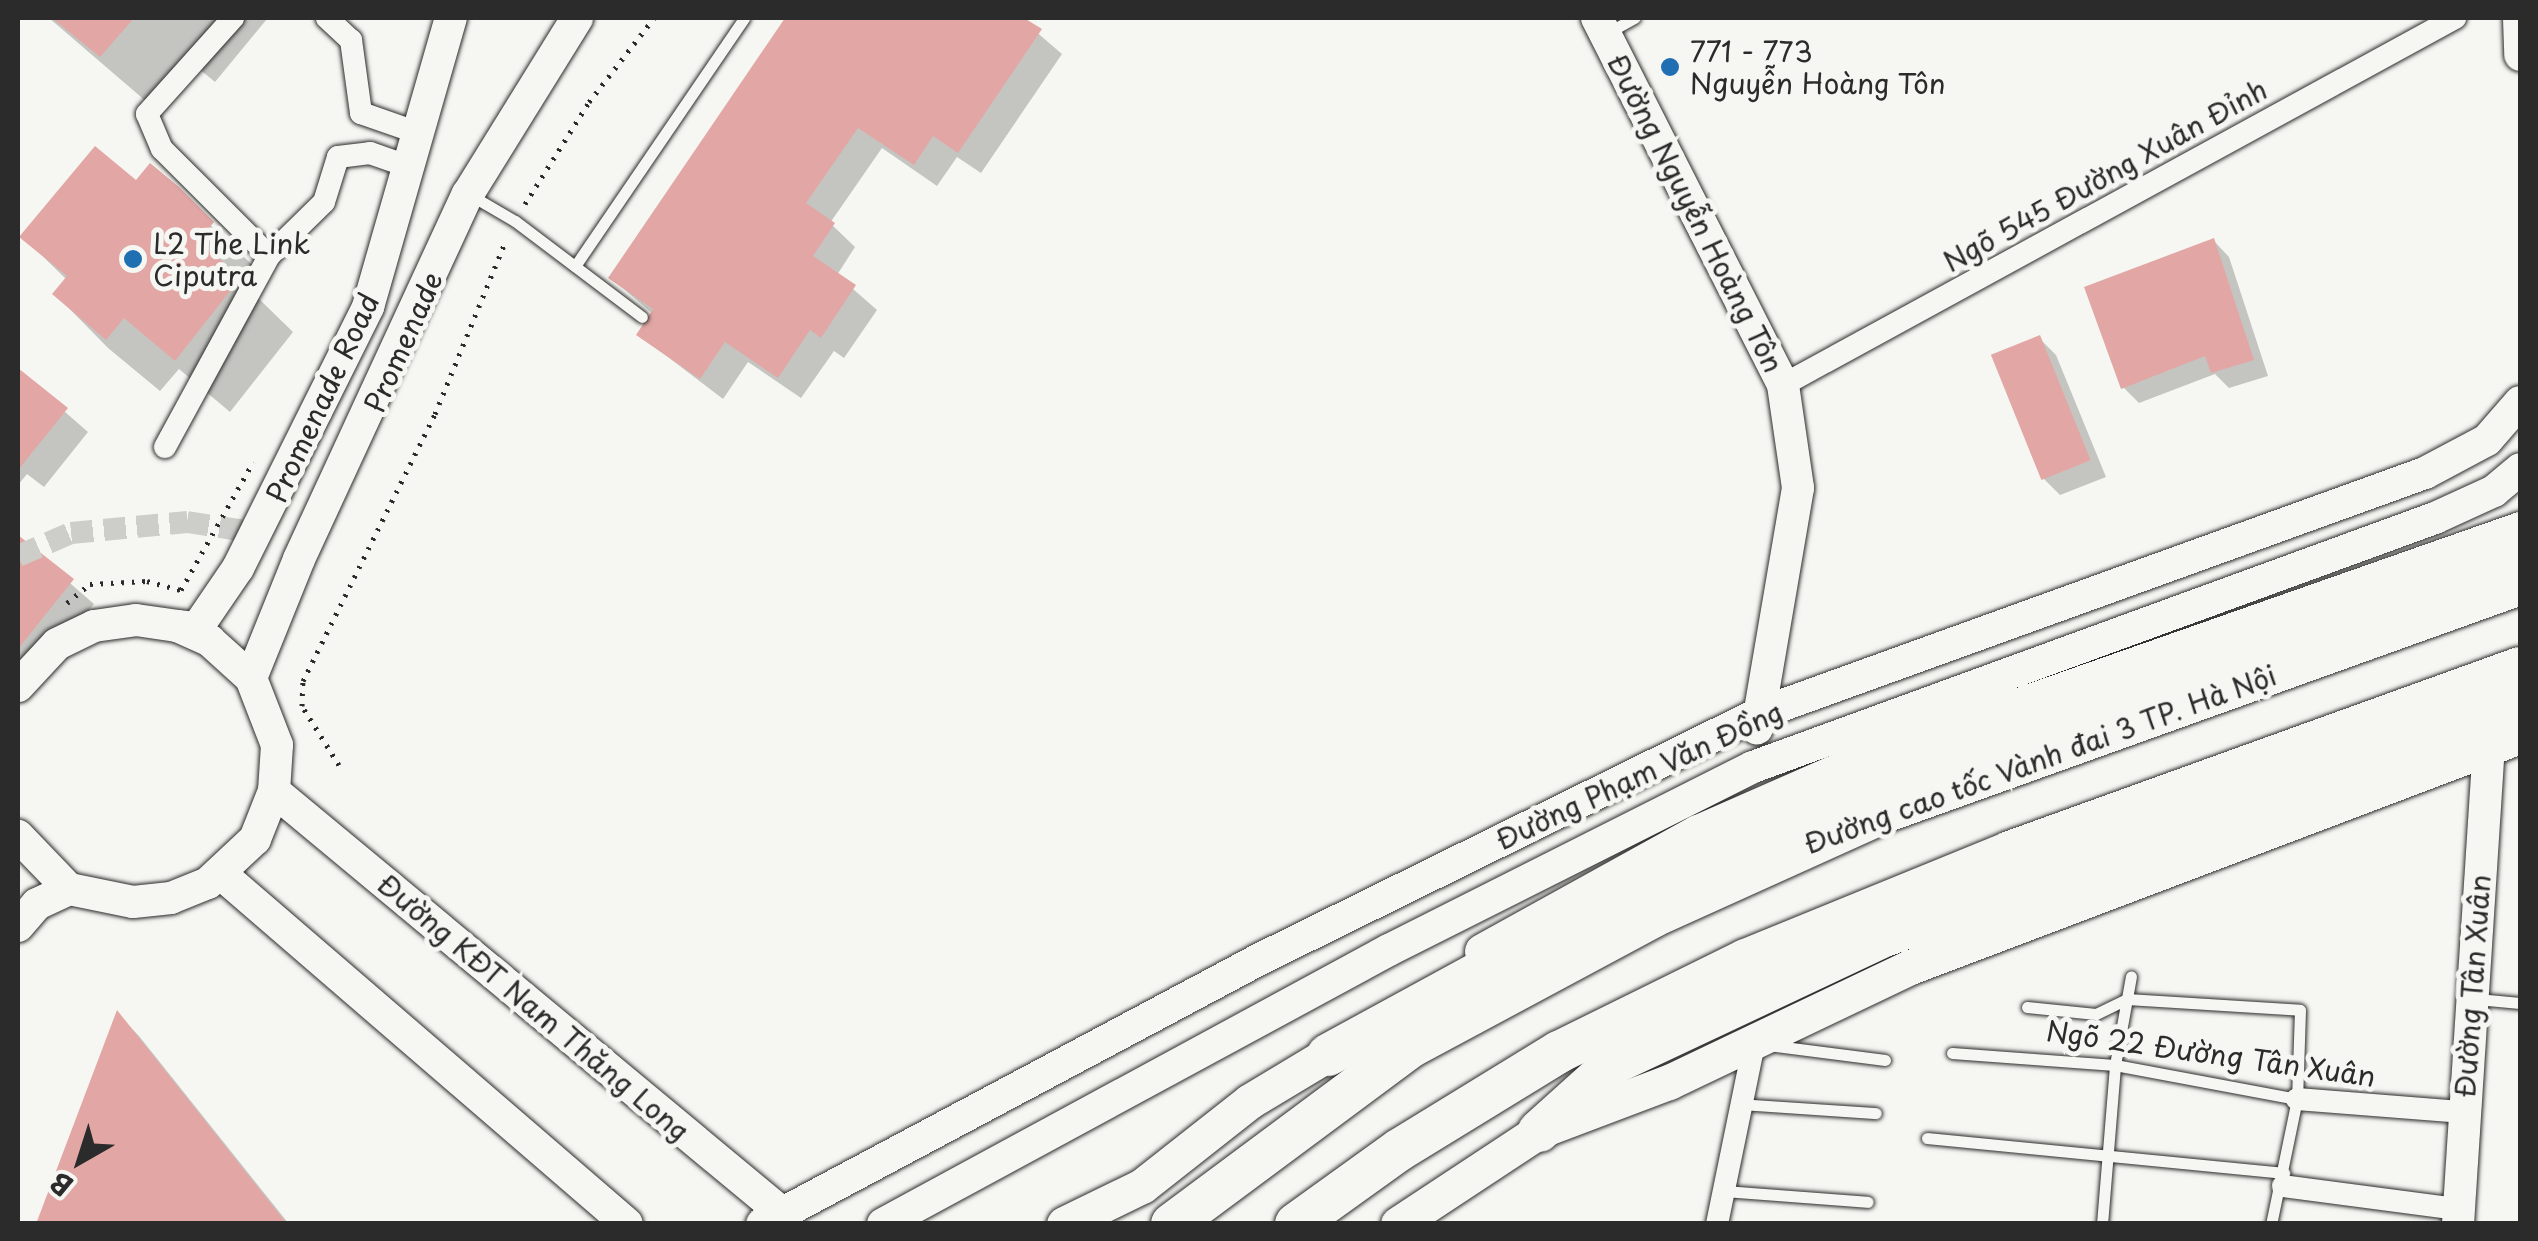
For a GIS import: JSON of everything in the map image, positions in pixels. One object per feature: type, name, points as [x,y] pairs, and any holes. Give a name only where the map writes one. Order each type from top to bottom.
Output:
[{"type":"highway","points":[[1328,1055],[1706,855],[1870,781],[2520,550]]},
{"type":"highway","name":"Đường cao tốc Vành đai 3 TP. Hà Nội","points":[[1172,1224],[1412,1046],[1654,916],[1884,812],[2520,584]]},
{"type":"highway","points":[[1296,1224],[1399,1150],[1559,1052],[1746,960],[2010,852],[2520,668]]},
{"type":"highway","points":[[1539,1131],[1616,1062],[1879,938],[2085,858],[2520,701]]},
{"type":"main road","points":[[1064,1224],[1142,1186],[1250,1101],[1328,1055],[1536,916],[1698,832],[1862,760],[2520,529]]},
{"type":"main road","points":[[1328,1055],[1474,1000],[1716,877],[1876,804],[2520,574]]},
{"type":"main road","points":[[1539,1131],[1601,1054],[1860,932],[2520,686]]},
{"type":"main road","points":[[1398,1224],[1539,1131],[1754,1043],[1910,967],[2504,742]]},
{"type":"street","points":[[233,18],[147,114],[162,149],[270,256]]},
{"type":"street","points":[[326,18],[351,40],[361,113],[420,134]]},
{"type":"street","name":"Promenade Road","points":[[177,626],[197,628],[258,533],[368,307],[451,18]]},
{"type":"street","name":"Promenade","points":[[252,678],[299,559],[468,194],[577,18]]},
{"type":"street","name":"Ngõ 545 Đường Xuân Đỉnh","points":[[1783,385],[2455,18]]},
{"type":"street","points":[[2519,18],[2520,55]]},
{"type":"street","name":"Đường Nguyễn Hoàng Tôn","points":[[1601,26],[1783,385],[1798,488],[1758,714],[1753,767]]},
{"type":"street","points":[[165,447],[270,256],[324,202],[338,157],[370,153],[410,167]]},
{"type":"street","name":"Đường Phạm Văn Đồng","points":[[779,1220],[1260,959],[1758,714],[2424,474],[2487,440],[2520,402]]},
{"type":"street","name":"Đường Phạm Văn Đồng","points":[[883,1224],[1389,950],[1753,767],[2435,518],[2494,490],[2520,469]]},
{"type":"street","points":[[18,686],[57,644],[94,626],[136,620],[177,626],[210,641],[252,678],[277,745],[274,791],[255,839],[220,874],[172,898],[133,902],[69,889],[18,836]]},
{"type":"street","name":"Đường Tân Xuân","points":[[2458,1216],[2462,1112],[2504,742]]},
{"type":"street","name":"Đường KĐT Nam Thăng Long","points":[[274,791],[779,1220]]},
{"type":"street","points":[[220,874],[627,1224]]},
{"type":"street","points":[[18,926],[37,904],[69,889]]},
{"type":"street","points":[[1717,1224],[1720,1191],[1754,1043]]},
{"type":"street","name":"Ngõ 22 Đường Tân Xuân","points":[[2297,1099],[2462,1112]]},
{"type":"street","points":[[2283,1180],[2458,1216]]},
{"type":"lane","points":[[575,266],[744,18]]},
{"type":"lane","points":[[1601,26],[1634,18]]},
{"type":"lane","points":[[468,194],[515,221],[642,317]]},
{"type":"lane","points":[[2102,1224],[2115,1065],[2130,976]]},
{"type":"lane","points":[[2473,999],[2520,1003]]},
{"type":"lane","points":[[2027,1007],[2096,1014],[2126,1000],[2300,1010],[2297,1099],[2271,1224]]},
{"type":"lane","points":[[1754,1043],[1884,1060]]},
{"type":"lane","name":"Ngõ 22 Đường Tân Xuân","points":[[1952,1053],[2115,1065],[2297,1099]]},
{"type":"lane","points":[[1739,1104],[1876,1113]]},
{"type":"lane","points":[[1927,1138],[2110,1154],[2283,1180]]},
{"type":"lane","points":[[1720,1191],[1868,1202]]},
{"type":"path","points":[[338,764],[302,706],[302,681],[436,414],[515,221],[589,102],[654,18]]},
{"type":"path","points":[[59,610],[90,584],[147,582],[181,590],[260,452]]},
{"type":"building","points":[[52,18],[134,18],[100,57]]},
{"type":"building","points":[[785,18],[1024,18],[1042,29],[958,153],[933,136],[914,165],[858,128],[806,203],[835,223],[813,256],[856,285],[821,338],[810,330],[778,378],[725,342],[700,379],[636,335],[653,309],[608,278]]},
{"type":"building","name":"L2 The Link Ciputra","points":[[95,146],[136,180],[150,163],[179,187],[214,222],[198,241],[241,277],[175,361],[124,318],[106,340],[52,294],[67,276],[19,237]]},
{"type":"building","points":[[2214,238],[2254,360],[2211,373],[2205,356],[2121,389],[2084,287]]},
{"type":"building","points":[[2040,335],[2091,460],[2041,480],[1991,355]]},
{"type":"building","points":[[18,368],[68,408],[18,470]]},
{"type":"building","points":[[18,535],[74,579],[18,649]]},
{"type":"building","points":[[117,1010],[287,1224],[36,1224]]},
{"type":"tunnel","points":[[18,556],[71,533],[187,522],[258,533]]},
{"type":"place","name":"771 - 773 Nguyễn Hoàng Tôn","points":[[1670,67]]},
{"type":"place","name":"L2 The Link Ciputra","points":[[133,259]]}]
